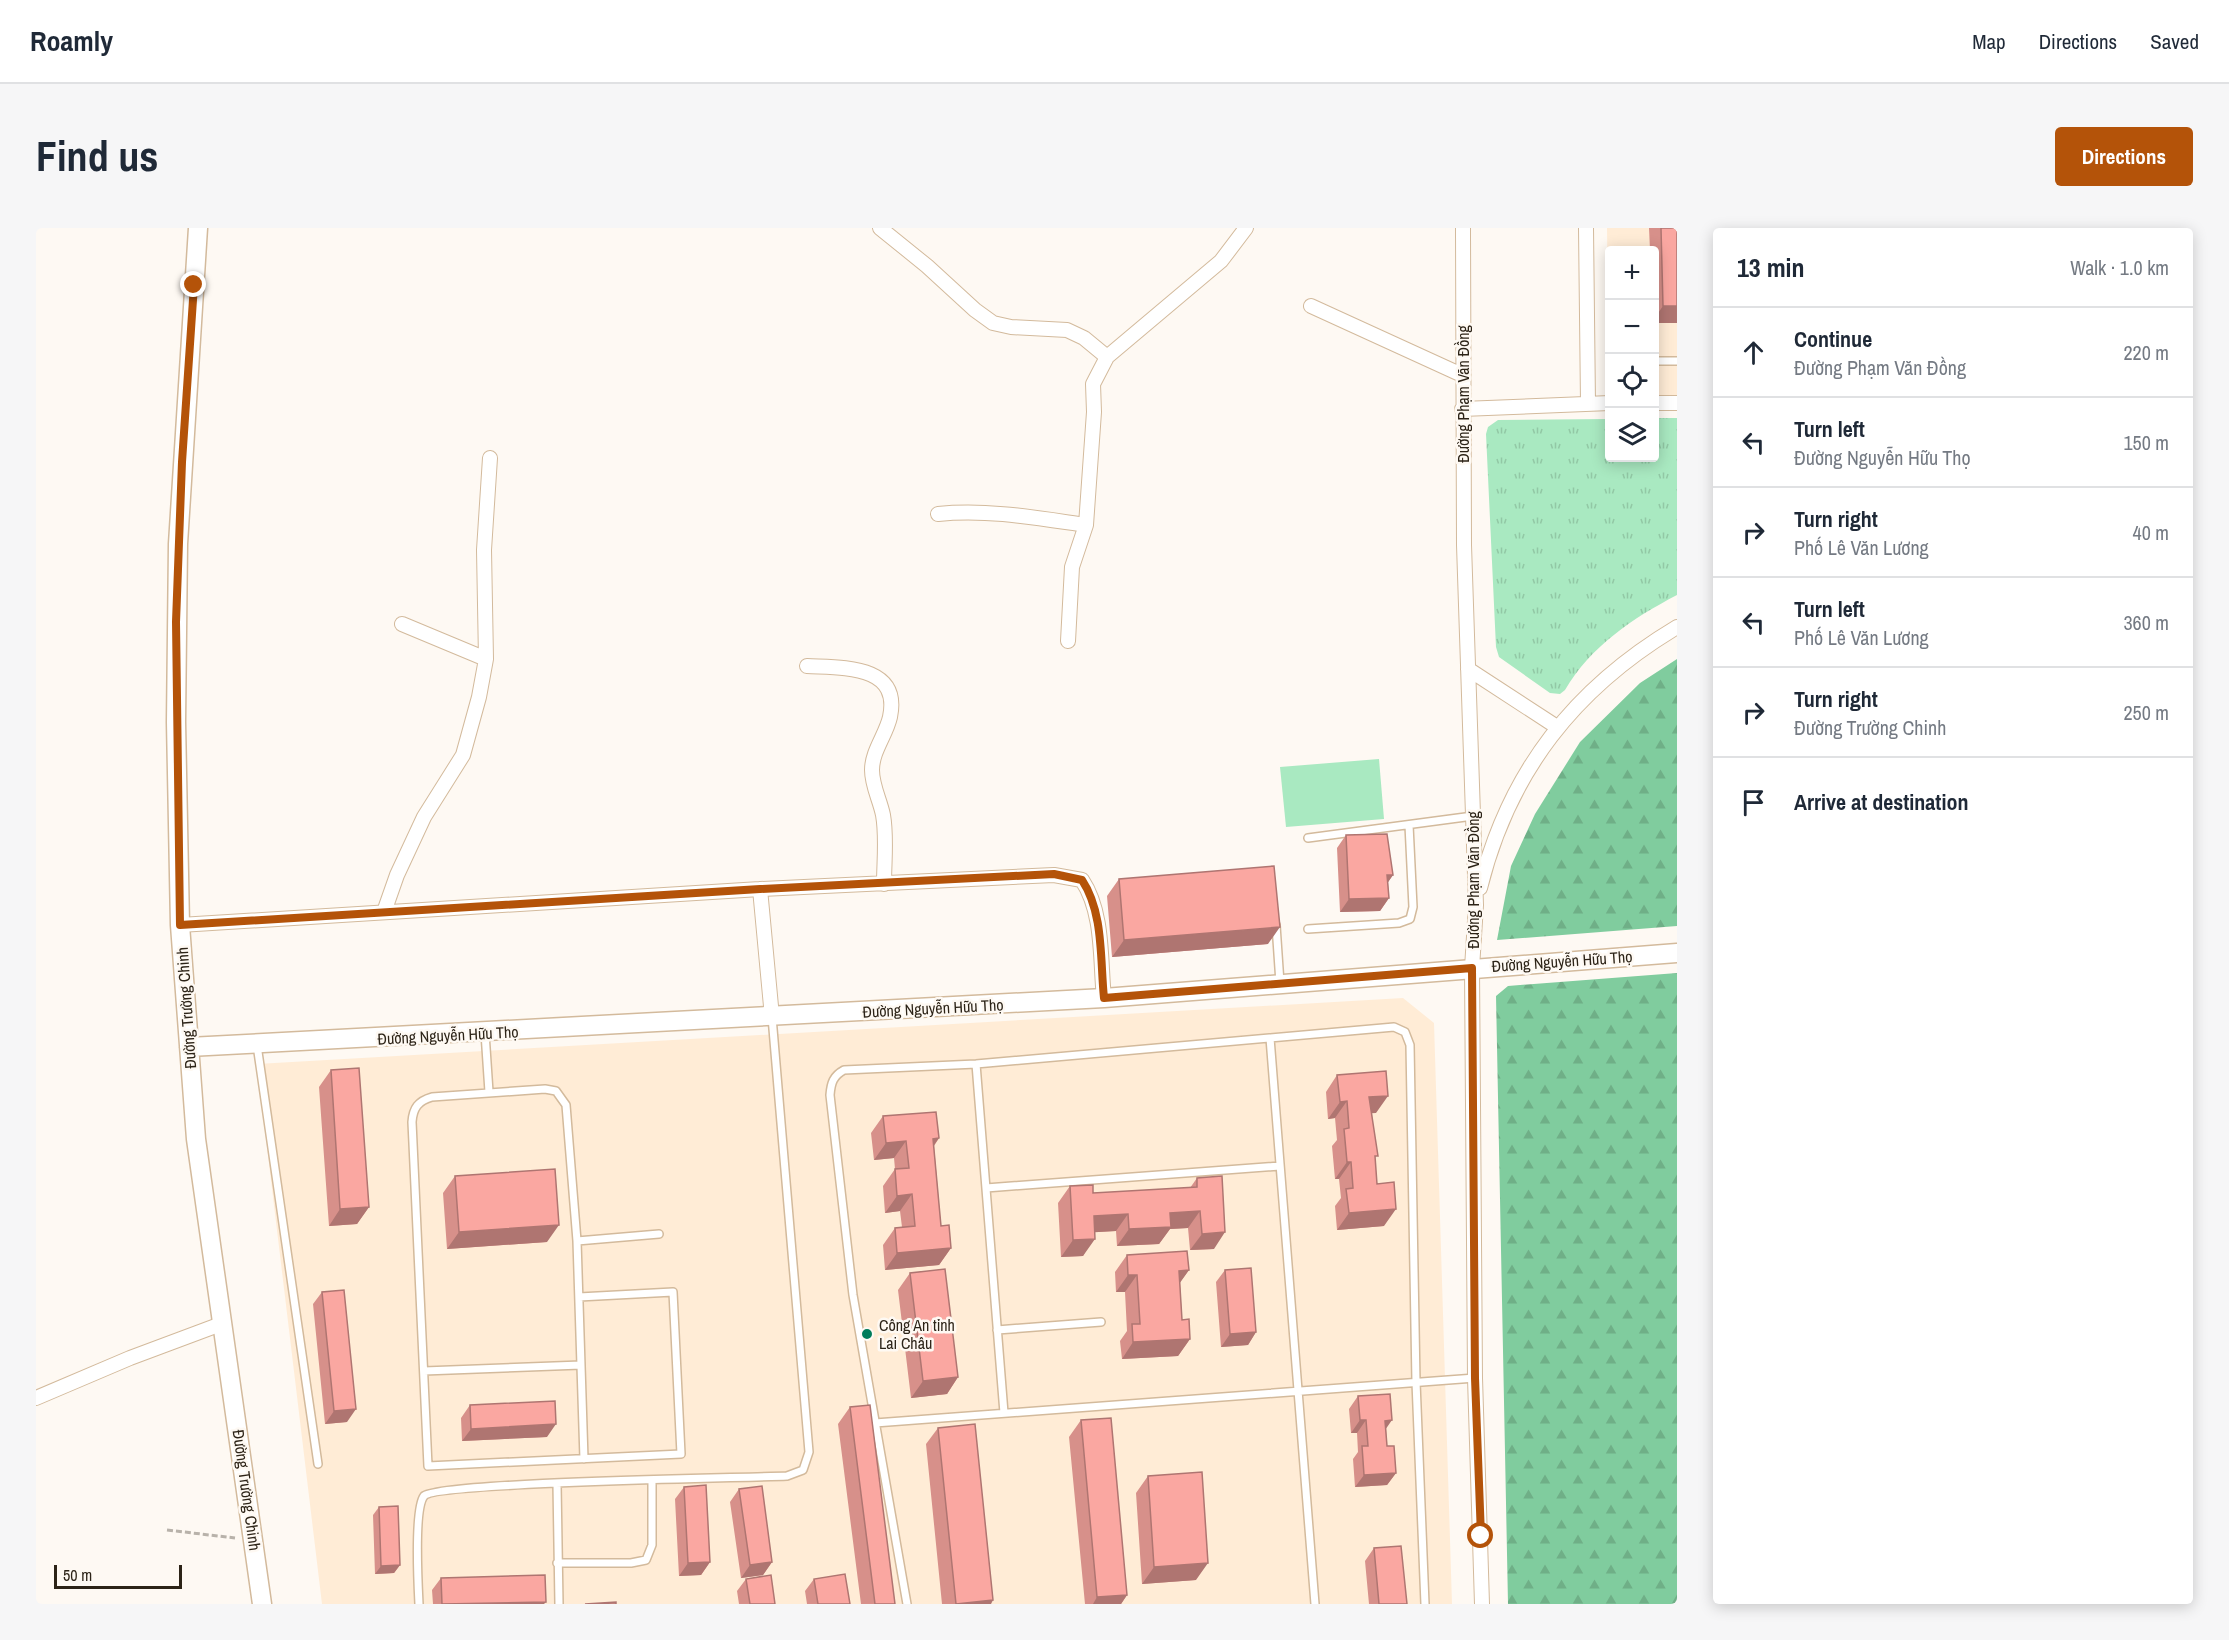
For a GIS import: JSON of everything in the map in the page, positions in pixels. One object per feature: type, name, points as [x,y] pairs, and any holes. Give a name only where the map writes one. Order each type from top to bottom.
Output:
[{"type":"street","name":"Đường Trường Chinh","points":[[198,228],[178,544],[176,722],[180,925],[196,1139],[262,1604]]},
{"type":"street","points":[[880,228],[993,323],[1011,327],[1067,330],[1084,338],[1107,357]]},
{"type":"street","points":[[1068,641],[1072,567],[1086,525],[1094,384],[1107,357],[1165,305],[1221,261],[1246,228]]},
{"type":"street","name":"Đường Phạm Văn Đồng","points":[[1463,228],[1462,409],[1476,905],[1472,968],[1475,1378],[1482,1604]]},
{"type":"street","points":[[1586,228],[1588,403]]},
{"type":"street","points":[[1311,306],[1462,375]]},
{"type":"street","points":[[1462,409],[1605,403]]},
{"type":"street","points":[[1659,403],[1677,403]]},
{"type":"street","points":[[384,912],[405,857],[424,817],[467,743],[486,659],[484,550],[490,458]]},
{"type":"street","points":[[938,514],[963,512],[1008,514],[1086,525]]},
{"type":"street","points":[[402,624],[486,659]]},
{"type":"street","points":[[1476,905],[1488,857],[1506,811],[1529,767],[1557,727],[1600,681],[1624,661],[1677,627]]},
{"type":"street","points":[[807,666],[867,672],[878,678],[890,697],[890,718],[874,757],[872,770],[883,815],[884,884]]},
{"type":"street","points":[[1468,669],[1557,727]]},
{"type":"street","points":[[180,925],[760,889],[1054,874],[1082,880],[1093,902],[1104,998]]},
{"type":"street","points":[[760,889],[772,1017]]},
{"type":"street","name":"Đường Nguyễn Hữu Thọ","points":[[189,1047],[485,1033],[1104,998],[1280,986],[1472,968],[1677,953]]},
{"type":"street","points":[[36,1398],[130,1358],[221,1324]]},
{"type":"lane","points":[[1659,361],[1677,361]]},
{"type":"lane","points":[[1308,838],[1473,816]]},
{"type":"lane","points":[[1308,929],[1399,923],[1410,919],[1413,907],[1409,825]]},
{"type":"lane","points":[[1275,915],[1280,986]]},
{"type":"lane","points":[[419,1604],[418,1520],[422,1498],[428,1492],[447,1489],[557,1484],[787,1476],[803,1470],[809,1452],[772,1017]]},
{"type":"lane","points":[[907,1604],[853,1295],[835,1148],[831,1083],[836,1074],[844,1070],[976,1064],[1394,1027],[1401,1029],[1408,1038],[1416,1382],[1425,1604]]},
{"type":"lane","points":[[485,1033],[489,1092]]},
{"type":"lane","points":[[1270,1038],[1315,1604]]},
{"type":"lane","points":[[257,1044],[318,1464]]},
{"type":"lane","points":[[976,1064],[1004,1413]]},
{"type":"lane","points":[[579,1297],[673,1292],[681,1454],[584,1459],[428,1466],[413,1111],[424,1099],[545,1089],[556,1091],[562,1097],[568,1118],[577,1241],[584,1459]]},
{"type":"lane","points":[[986,1188],[1280,1166]]},
{"type":"lane","points":[[577,1241],[659,1234]]},
{"type":"lane","points":[[997,1330],[1101,1322]]},
{"type":"lane","points":[[424,1371],[581,1365]]},
{"type":"lane","points":[[875,1423],[1475,1378]]},
{"type":"lane","points":[[557,1563],[631,1563],[646,1560],[652,1545],[652,1481]]},
{"type":"lane","points":[[557,1484],[559,1604]]},
{"type":"path","points":[[167,1530],[254,1540]]},
{"type":"shaded area","points":[[1607,228],[1677,228],[1677,396],[1659,396],[1659,246],[1607,246]]},
{"type":"shaded area","name":"Công An tỉnh Lai Châu","points":[[1403,998],[1434,1023],[1452,1604],[322,1604],[257,1064]]},
{"type":"green space","points":[[1659,418],[1677,418],[1677,595],[1645,613],[1614,635],[1587,660],[1560,694],[1550,693],[1499,657],[1496,647],[1486,434],[1488,427],[1498,420],[1605,419],[1605,462],[1659,462]]},
{"type":"green space","points":[[1677,659],[1677,926],[1497,940],[1511,866],[1535,814],[1580,742],[1640,683]]},
{"type":"green space","points":[[1379,759],[1384,819],[1286,827],[1280,767]]},
{"type":"green space","points":[[1677,973],[1677,1604],[1508,1604],[1496,996],[1508,986]]},
{"type":"building","points":[[1661,228],[1677,228],[1677,306],[1663,306]]},
{"type":"building","points":[[1387,834],[1393,875],[1387,875],[1389,898],[1349,899],[1346,835]]},
{"type":"building","points":[[1274,866],[1280,927],[1124,940],[1119,879]]},
{"type":"building","points":[[359,1068],[369,1207],[340,1209],[331,1070]]},
{"type":"building","points":[[1386,1071],[1388,1096],[1369,1097],[1378,1156],[1375,1156],[1377,1184],[1394,1182],[1396,1209],[1349,1213],[1346,1189],[1353,1188],[1351,1162],[1347,1162],[1344,1129],[1349,1128],[1347,1101],[1340,1102],[1337,1075]]},
{"type":"building","points":[[936,1112],[939,1138],[933,1139],[941,1226],[949,1225],[951,1248],[897,1253],[895,1228],[915,1226],[912,1194],[897,1196],[895,1169],[909,1168],[906,1141],[886,1143],[883,1116]]},
{"type":"building","points":[[555,1169],[559,1225],[459,1232],[455,1176]]},
{"type":"building","points":[[1222,1176],[1225,1232],[1202,1234],[1200,1211],[1170,1213],[1171,1227],[1129,1229],[1128,1214],[1094,1216],[1095,1239],[1073,1240],[1070,1186],[1093,1185],[1093,1193],[1197,1187],[1197,1178]]},
{"type":"building","points":[[1187,1251],[1189,1270],[1179,1271],[1182,1320],[1189,1319],[1190,1339],[1133,1342],[1132,1324],[1140,1324],[1137,1275],[1128,1275],[1127,1255]]},
{"type":"building","points":[[1251,1268],[1256,1332],[1230,1334],[1225,1270]]},
{"type":"building","points":[[945,1269],[958,1377],[923,1381],[910,1273]]},
{"type":"building","points":[[344,1290],[356,1409],[334,1411],[322,1292]]},
{"type":"building","points":[[1390,1394],[1392,1420],[1385,1421],[1387,1446],[1394,1446],[1396,1473],[1364,1475],[1362,1446],[1368,1446],[1366,1420],[1360,1420],[1358,1396]]},
{"type":"building","points":[[555,1401],[556,1424],[471,1429],[470,1405]]},
{"type":"building","points":[[870,1405],[895,1604],[875,1604],[850,1407]]},
{"type":"building","points":[[1111,1418],[1127,1595],[1097,1597],[1081,1420]]},
{"type":"building","points":[[975,1424],[993,1600],[956,1604],[938,1428]]},
{"type":"building","points":[[1202,1472],[1208,1563],[1154,1567],[1148,1476]]},
{"type":"building","points":[[706,1485],[710,1562],[688,1563],[684,1487]]},
{"type":"building","points":[[762,1486],[772,1562],[750,1565],[739,1489]]},
{"type":"building","points":[[398,1506],[400,1565],[381,1566],[379,1507]]},
{"type":"building","points":[[1401,1546],[1407,1604],[1379,1604],[1374,1548]]},
{"type":"building","points":[[845,1574],[850,1604],[818,1604],[814,1579]]},
{"type":"building","points":[[545,1575],[546,1602],[442,1604],[441,1578]]},
{"type":"building","points":[[771,1575],[775,1604],[750,1604],[746,1579]]},
{"type":"building","points":[[616,1602],[616,1604],[585,1604]]},
{"type":"place","name":"Công An tỉnh Lai Châu","points":[[867,1334]]},
{"type":"route","points":[[194,285],[182,462],[176,622],[180,925],[760,889],[1054,874],[1082,880],[1089,890],[1097,923],[1104,998],[1280,986],[1472,968],[1475,1378],[1481,1536]]}]
